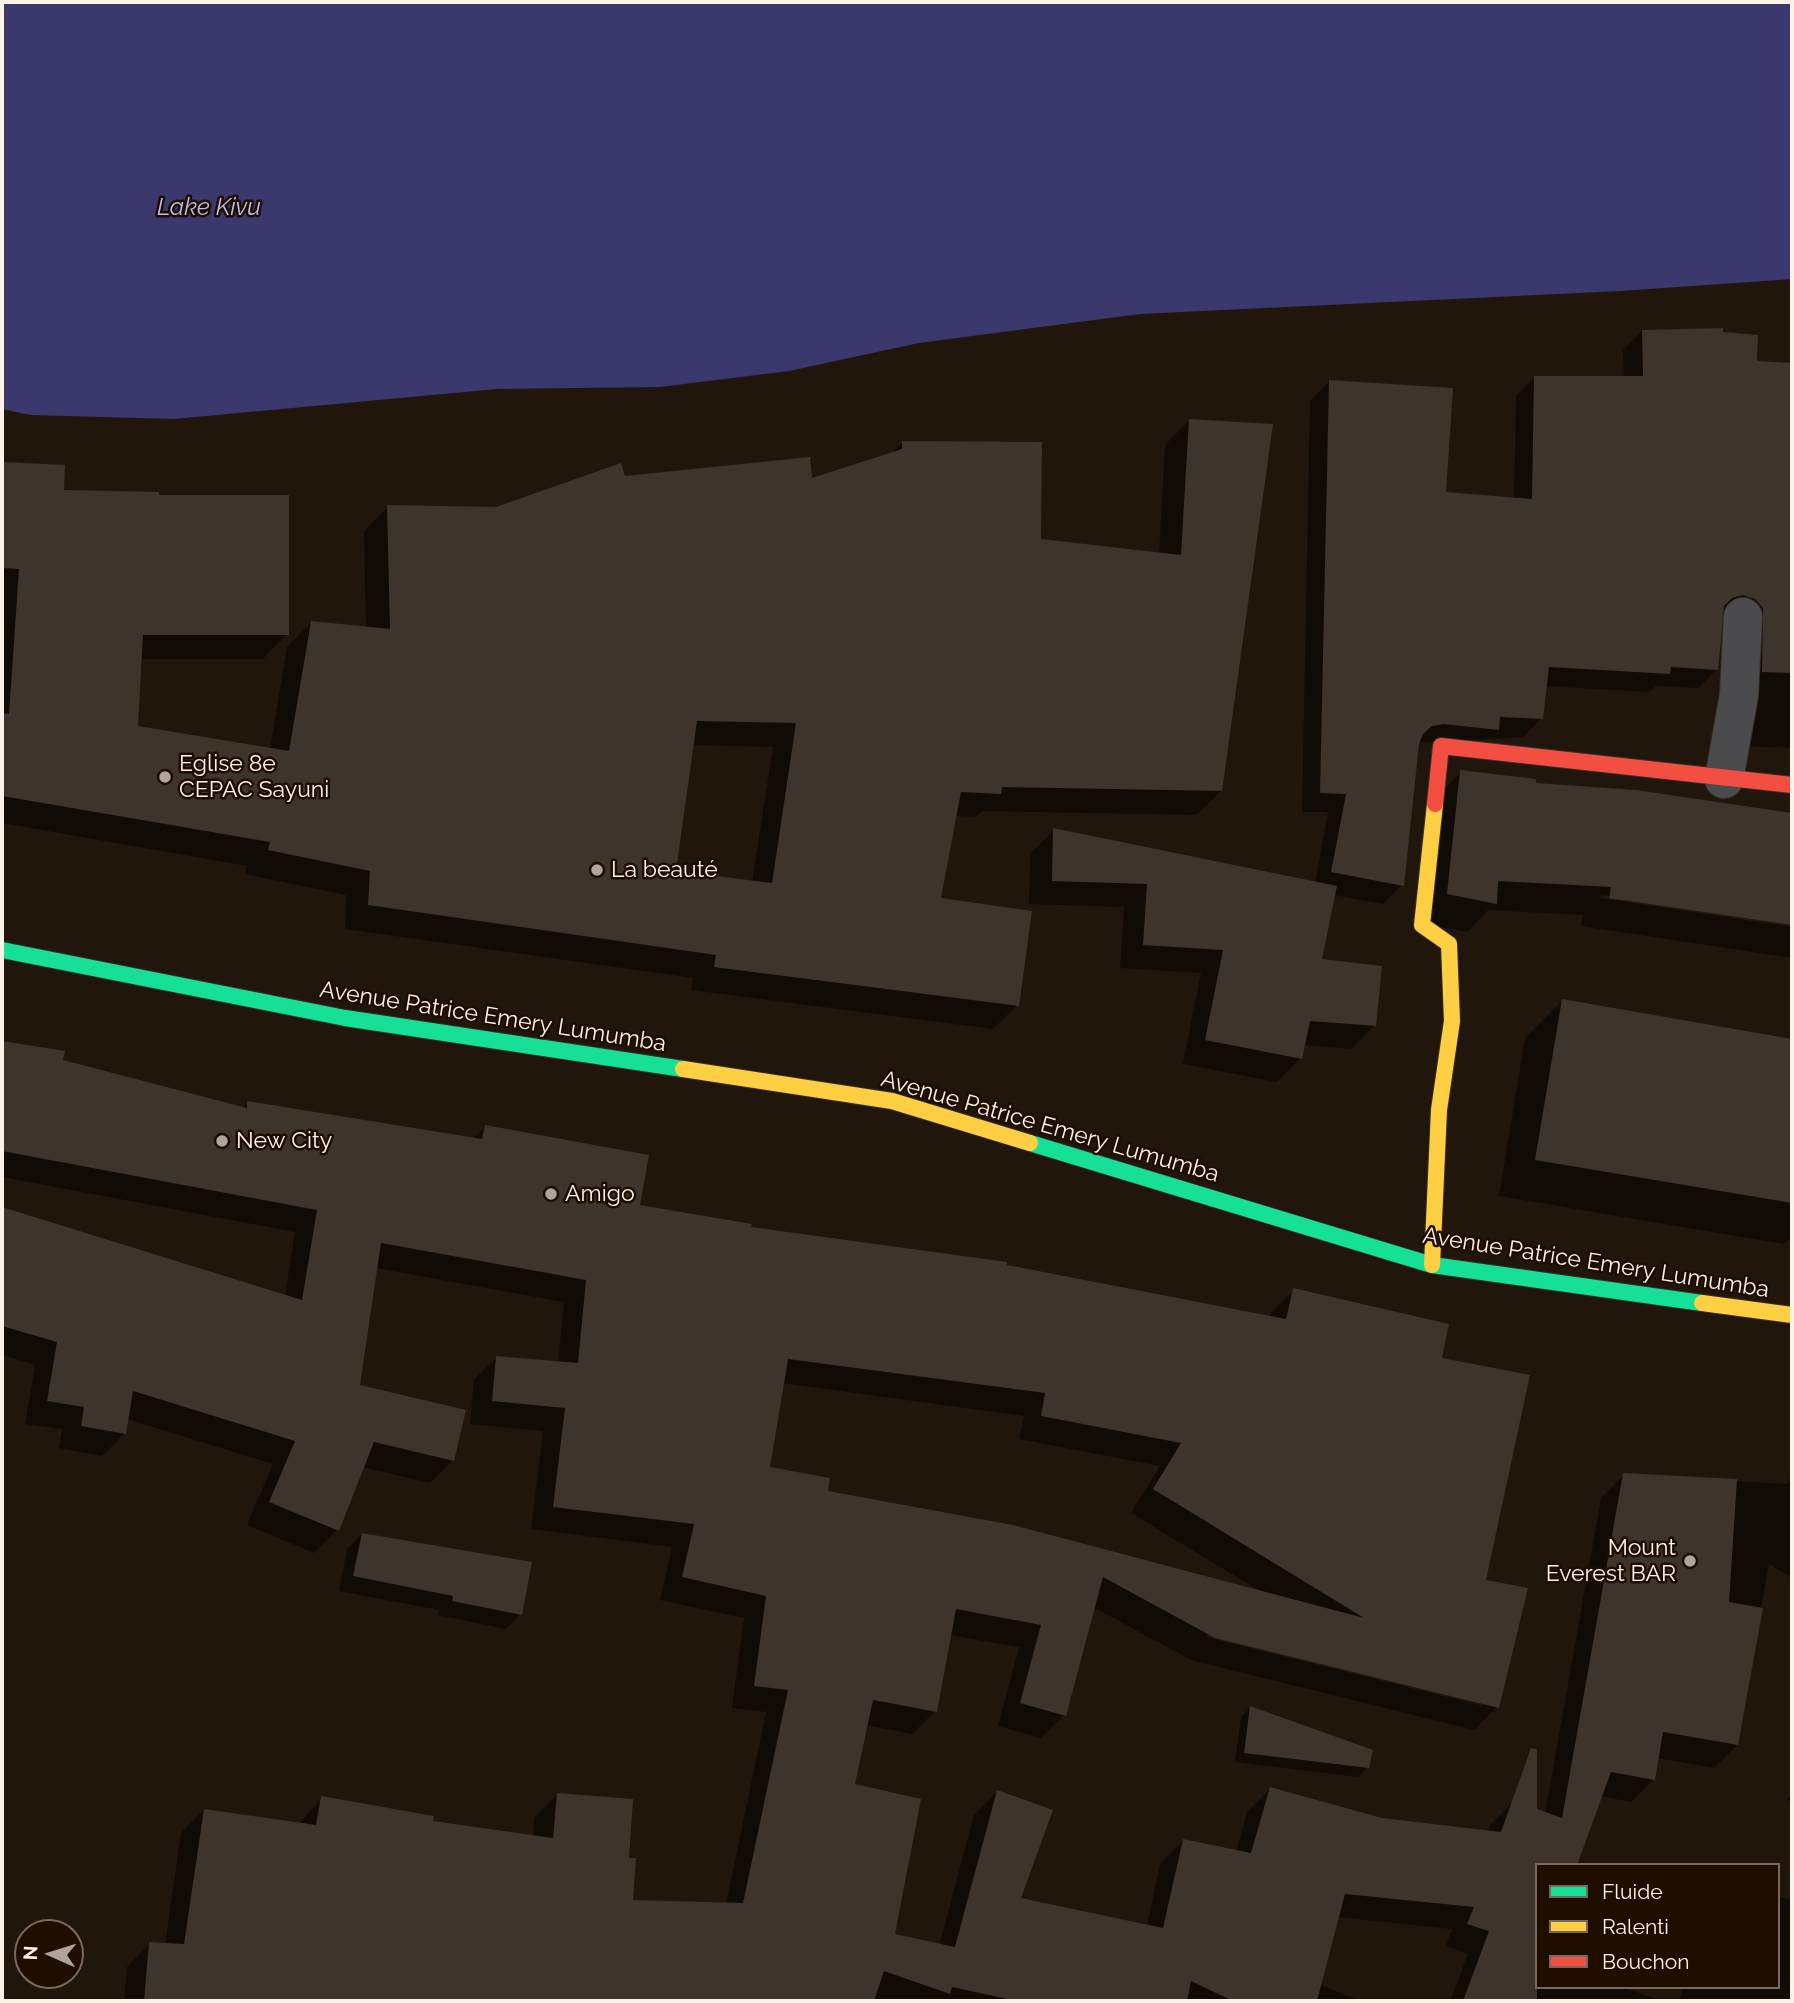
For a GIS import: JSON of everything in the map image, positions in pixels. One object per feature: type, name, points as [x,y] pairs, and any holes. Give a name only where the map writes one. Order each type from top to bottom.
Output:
[{"type":"street","points":[[1724,779],[1739,695],[1743,617]]},
{"type":"street","points":[[1432,1265],[1439,1110],[1451,1008],[1449,944],[1422,925],[1441,746],[1792,785]]},
{"type":"street","name":"Avenue Patrice Emery Lumumba","points":[[2,950],[345,1018],[892,1101],[1432,1265],[1792,1315]]},
{"type":"water","name":"Lake Kivu","points":[[2,2],[1792,2],[1792,279],[1621,291],[1140,314],[919,343],[789,371],[660,387],[497,389],[174,419],[30,415],[2,409]]},
{"type":"building","points":[[1723,328],[1723,332],[1758,335],[1757,361],[1792,363],[1792,673],[1762,672],[1763,608],[1755,599],[1743,595],[1732,598],[1724,606],[1718,670],[1671,667],[1670,674],[1549,667],[1543,719],[1500,717],[1499,730],[1443,724],[1432,726],[1423,734],[1419,744],[1404,886],[1331,872],[1346,794],[1320,793],[1329,380],[1453,388],[1446,492],[1532,499],[1534,376],[1643,376],[1642,330]]},
{"type":"building","points":[[1189,419],[1273,424],[1222,791],[1002,787],[1001,794],[961,792],[941,898],[1032,911],[1019,1006],[714,967],[716,955],[368,905],[370,871],[268,850],[270,842],[2,796],[2,713],[9,714],[19,569],[2,568],[2,462],[65,465],[64,490],[159,492],[159,495],[289,495],[289,635],[143,635],[138,726],[289,751],[311,621],[390,629],[387,505],[496,507],[621,463],[625,476],[810,457],[812,478],[902,449],[902,441],[1042,442],[1041,539],[1181,555]],"holes":[[[697,721],[796,723],[772,883],[676,871]]]},
{"type":"building","points":[[1460,770],[1536,779],[1536,783],[1636,790],[1792,813],[1792,925],[1609,898],[1611,887],[1498,881],[1497,904],[1447,894]]},
{"type":"building","points":[[1053,828],[1337,886],[1322,959],[1382,966],[1376,1026],[1310,1021],[1302,1059],[1205,1040],[1223,950],[1143,945],[1147,884],[1052,881]]},
{"type":"building","points":[[1562,999],[1792,1039],[1792,1203],[1535,1160]]},
{"type":"building","points":[[2,1041],[65,1051],[63,1060],[247,1108],[247,1101],[482,1139],[485,1125],[649,1155],[640,1205],[752,1224],[751,1227],[1007,1262],[1007,1265],[1286,1319],[1293,1288],[1449,1324],[1442,1358],[1530,1375],[1486,1580],[1528,1588],[1499,1708],[1215,1638],[1103,1577],[1066,1716],[1020,1703],[1041,1625],[956,1609],[937,1712],[873,1700],[855,1784],[921,1799],[895,1934],[955,1947],[997,1790],[1053,1810],[1021,1898],[1163,1928],[1183,1839],[1251,1853],[1270,1787],[1382,1818],[1501,1832],[1531,1748],[1537,1749],[1537,1809],[1562,1818],[1623,1473],[1737,1479],[1729,1602],[1763,1608],[1738,1745],[1663,1732],[1655,1780],[1611,1772],[1578,1863],[1535,1863],[1537,2001],[1463,2001],[1489,1931],[1467,1924],[1474,1907],[1345,1894],[1317,2001],[1233,2001],[1191,1981],[1187,2001],[1017,2001],[952,1987],[950,1994],[884,1971],[874,2001],[144,2001],[149,1942],[184,1944],[204,1809],[316,1825],[321,1796],[434,1816],[433,1821],[553,1838],[557,1793],[633,1799],[629,1858],[636,1858],[633,1900],[743,1903],[788,1690],[754,1686],[766,1596],[682,1577],[694,1524],[553,1507],[565,1408],[492,1401],[496,1356],[578,1363],[586,1280],[381,1243],[360,1385],[466,1410],[454,1461],[374,1442],[339,1531],[269,1502],[295,1441],[133,1391],[126,1434],[81,1426],[84,1407],[47,1401],[57,1342],[2,1326],[2,1207],[302,1300],[317,1210],[2,1151]],"holes":[[[788,1359],[1045,1393],[1041,1416],[1181,1443],[1153,1489],[1364,1618],[1013,1525],[828,1491],[830,1478],[770,1467]]]},
{"type":"building","points":[[362,1533],[532,1562],[522,1615],[452,1601],[453,1596],[353,1576]]},
{"type":"building","points":[[1250,1706],[1373,1750],[1369,1768],[1244,1753]]},
{"type":"traffic: fast","points":[[2,950],[345,1018],[683,1069]]},
{"type":"traffic: fast","points":[[1030,1143],[1432,1265],[1702,1303]]},
{"type":"traffic: slow","points":[[1432,1265],[1439,1110],[1452,1021],[1449,944],[1422,925],[1435,804]]},
{"type":"traffic: slow","points":[[683,1069],[892,1101],[1030,1143]]},
{"type":"traffic: slow","points":[[1702,1303],[1792,1315]]},
{"type":"traffic: jam","points":[[1435,804],[1441,746],[1792,785]]},
{"type":"place","name":"Eglise 8e CEPAC Sayuni","points":[[165,777]]},
{"type":"place","name":"La beauté","points":[[597,870]]},
{"type":"place","name":"New City","points":[[222,1141]]},
{"type":"place","name":"Amigo","points":[[551,1194]]},
{"type":"place","name":"Mount Everest BAR","points":[[1690,1561]]}]
